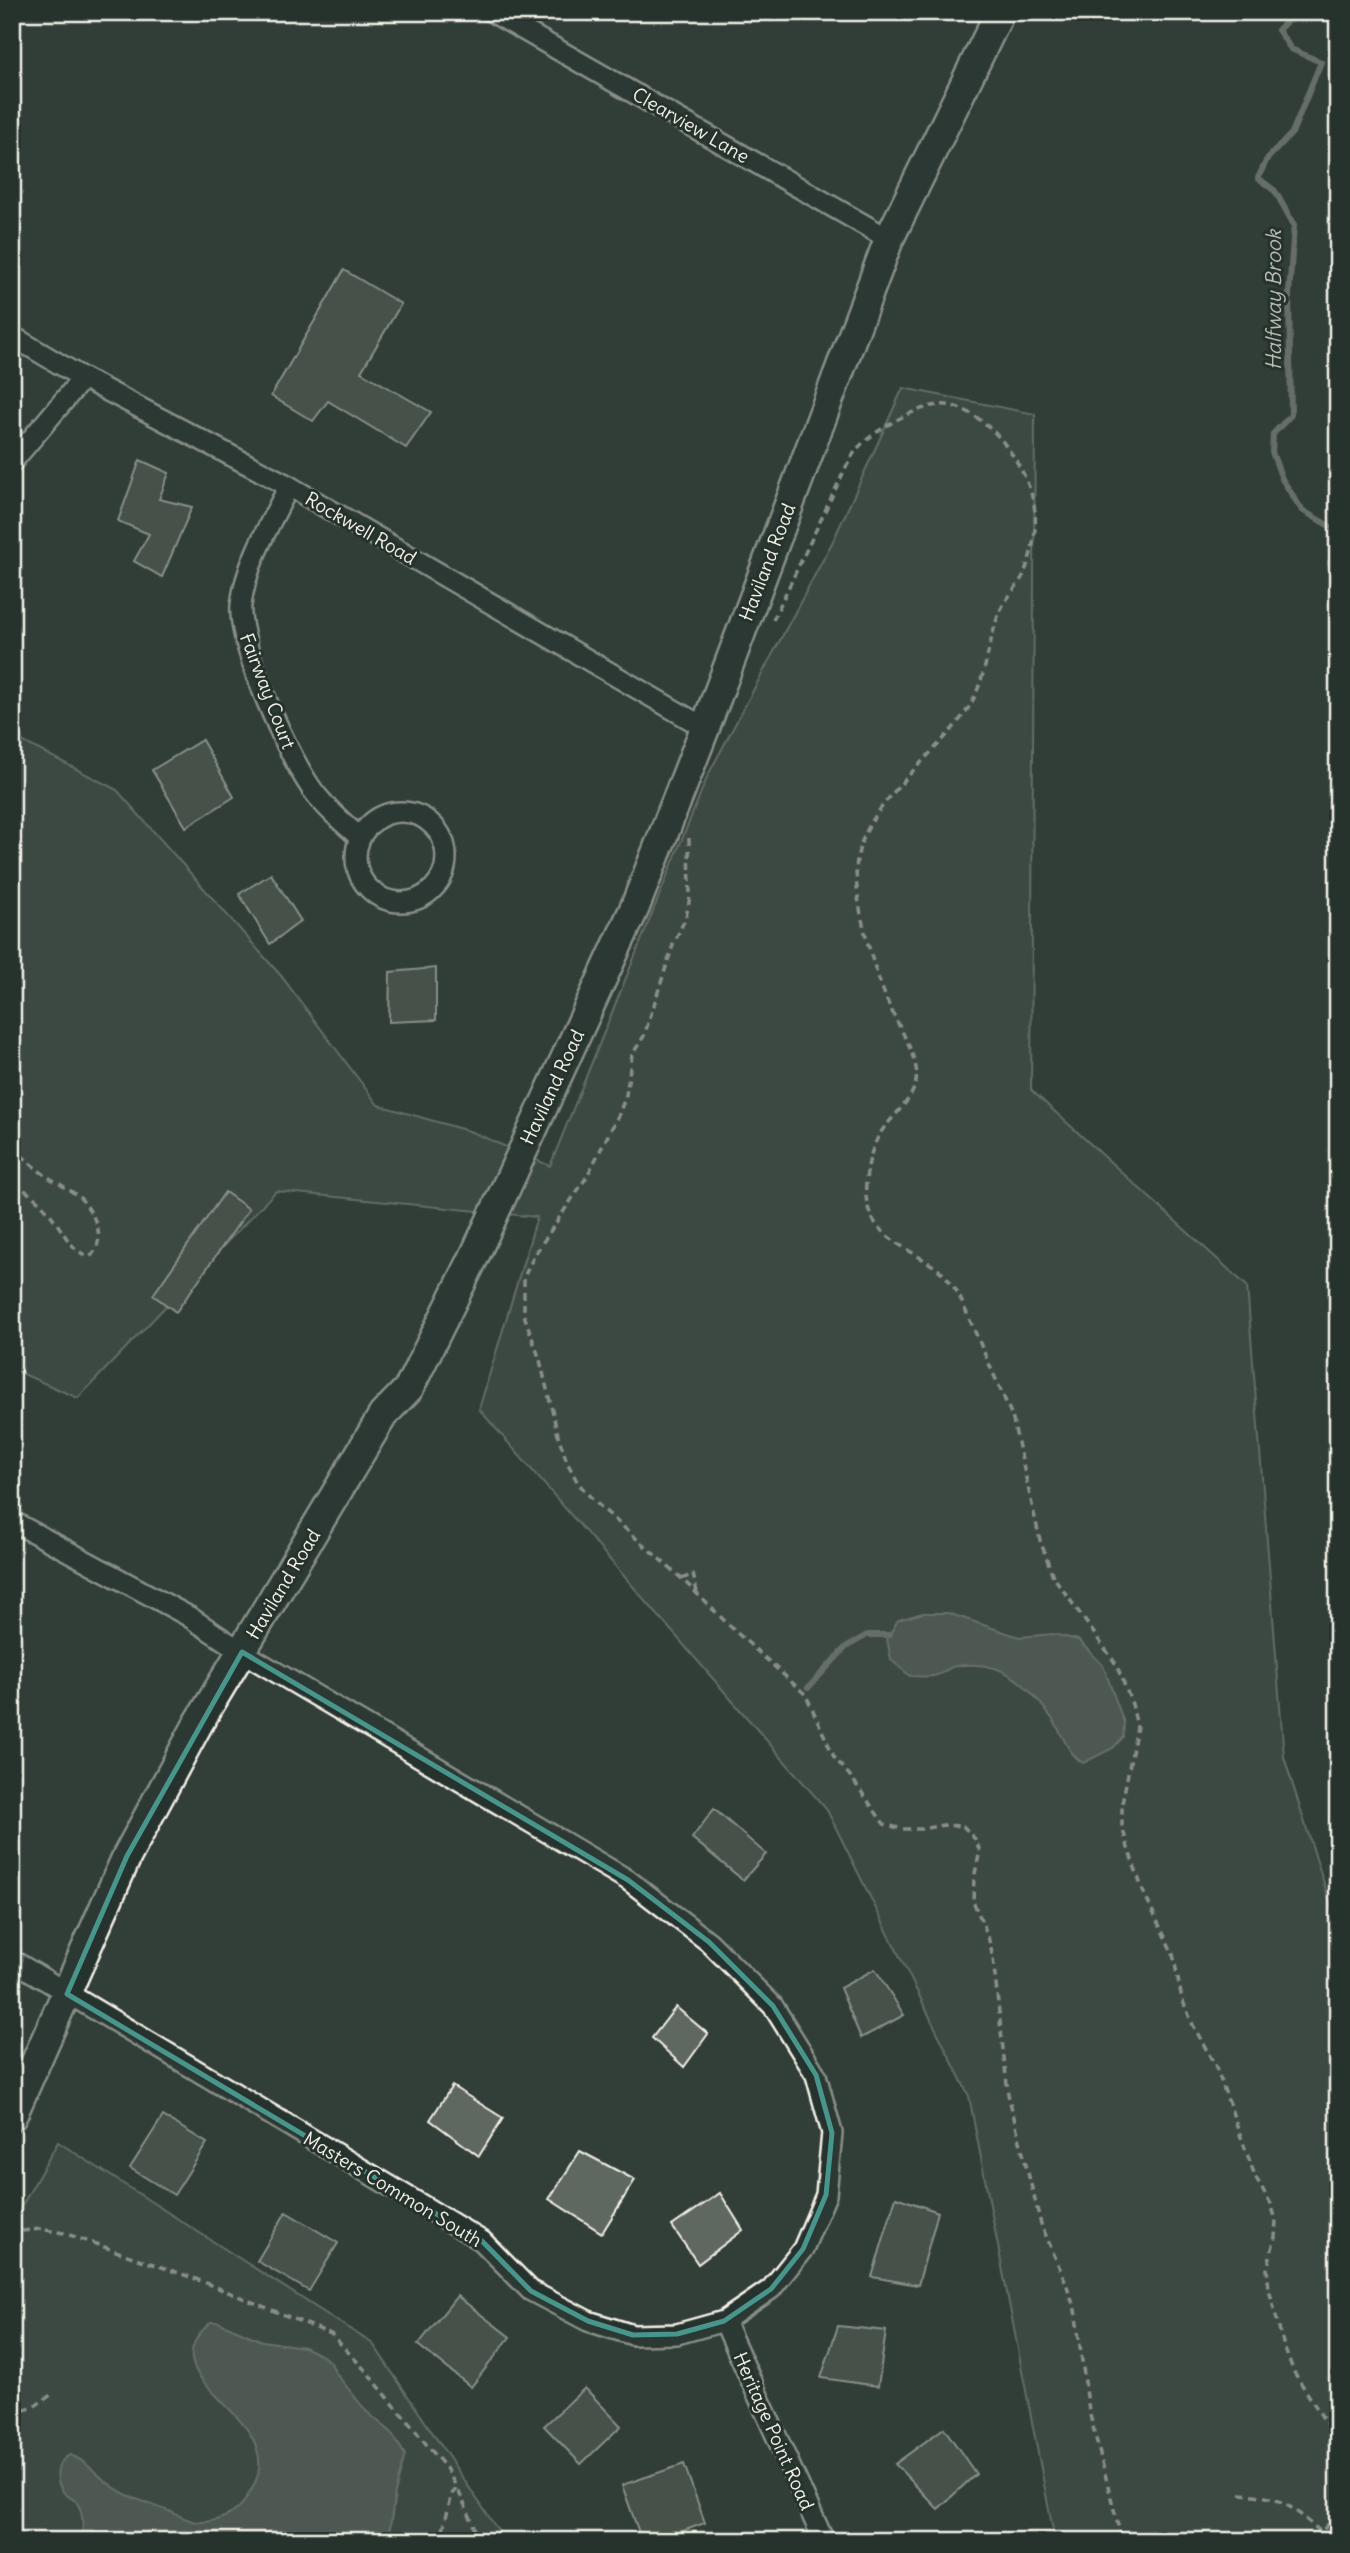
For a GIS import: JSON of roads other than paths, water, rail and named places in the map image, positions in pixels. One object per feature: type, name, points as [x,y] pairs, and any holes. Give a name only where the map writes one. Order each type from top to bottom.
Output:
[{"type":"street","name":"Clearview Lane","points":[[492,12],[889,239]]},
{"type":"street","name":"Haviland Road","points":[[12,2116],[127,1856],[198,1724],[383,1415],[409,1388],[474,1257],[635,907],[889,239],[1000,12]]},
{"type":"street","name":"Rockwell Road","points":[[12,336],[83,378],[289,486],[705,728]]},
{"type":"street","points":[[12,462],[83,378]]},
{"type":"street","name":"Fairway Court","points":[[289,486],[252,562],[241,607],[243,634],[286,744],[317,797],[360,838]]},
{"type":"street","points":[[411,813],[425,819],[436,828],[444,842],[447,856],[438,885],[427,895],[413,901],[399,903],[384,900],[372,892],[363,881],[357,867],[356,852],[360,838],[369,826],[381,817],[411,813]]},
{"type":"street","name":"Masters Common South","points":[[12,1521],[188,1616],[243,1652],[628,1880],[709,1942],[773,2006],[816,2075],[832,2133],[825,2195],[803,2249],[771,2289],[724,2321],[677,2334],[634,2335],[588,2321],[531,2291],[482,2241],[12,1960]]},
{"type":"street","name":"Heritage Point Road","points":[[724,2321],[824,2541]]},
{"type":"waterway","name":"Halfway Brook","points":[[1296,12],[1278,30],[1291,49],[1321,62],[1292,133],[1267,159],[1258,178],[1275,191],[1294,225],[1289,295],[1291,415],[1273,434],[1272,452],[1282,479],[1302,510],[1338,531]]},
{"type":"waterway","name":"Halfway Brook","points":[[1338,539],[1330,563],[1338,575]]},
{"type":"waterway","points":[[808,1688],[846,1647],[867,1635],[889,1635]]}]
